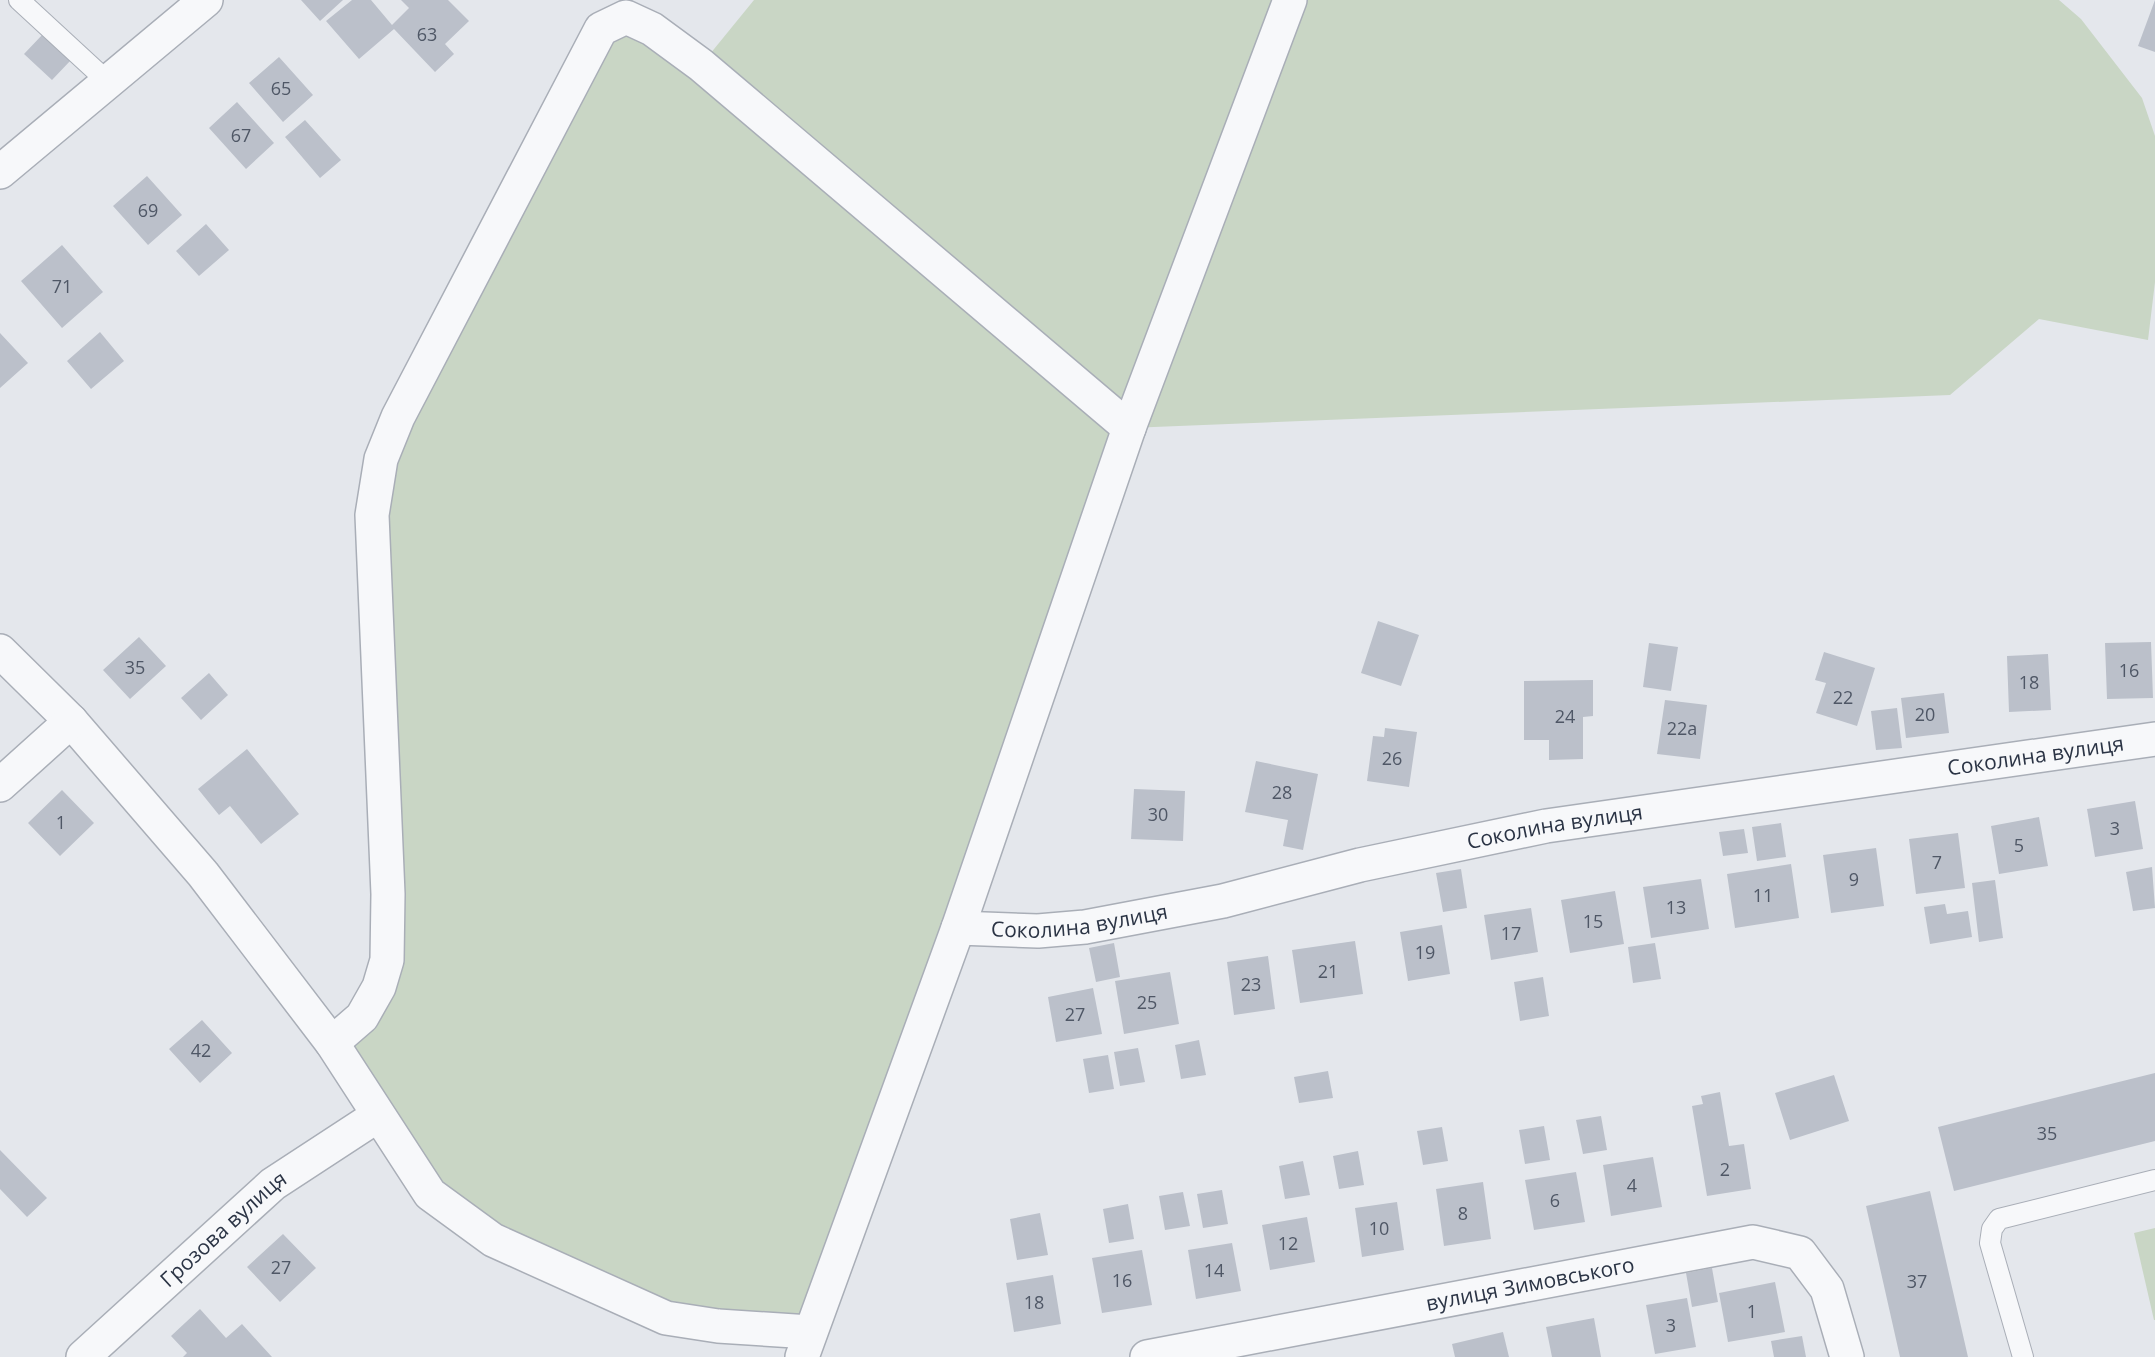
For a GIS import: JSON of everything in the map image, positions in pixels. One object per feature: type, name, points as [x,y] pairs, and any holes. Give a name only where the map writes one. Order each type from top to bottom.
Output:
[{"type":"street","points":[[0,172],[206,0]]},
{"type":"street","points":[[0,651],[70,721],[203,874],[332,1043],[377,1116],[430,1194],[493,1240],[666,1318],[718,1326],[806,1345],[958,928],[1129,428],[1290,0]]},
{"type":"street","points":[[332,1043],[362,1017],[379,987],[387,960],[388,894],[372,515],[381,459],[398,417],[601,29],[626,18],[652,29],[701,65],[1129,428]]},
{"type":"street","points":[[0,785],[70,721]]},
{"type":"street","name":"Соколина вулиця","points":[[958,928],[1038,931],[1085,927],[1223,901],[1360,865],[1546,826],[2155,739]]},
{"type":"street","name":"Грозова вулиця","points":[[83,1357],[273,1184],[377,1116]]},
{"type":"street","name":"вулиця Зимовського","points":[[1147,1357],[1753,1242],[1800,1253],[1827,1289],[1847,1357]]},
{"type":"lane","points":[[19,0],[108,82]]},
{"type":"lane","points":[[2023,1357],[1990,1243],[1992,1229],[1999,1219],[2155,1180]]},
{"type":"green space","points":[[754,0],[2059,0],[2081,19],[2142,98],[2155,136],[2155,282],[2148,340],[2039,319],[1950,395],[1129,428],[810,1332],[718,1326],[430,1194],[332,1043],[379,987],[381,459],[626,17],[701,65]]},
{"type":"green space","points":[[2155,1228],[2155,1320],[2154,1320],[2134,1233]]},
{"type":"building","points":[[301,0],[343,0],[320,21]]},
{"type":"building","points":[[352,0],[371,0],[392,25],[409,8],[401,0],[448,0],[469,21],[445,44],[454,54],[435,72],[394,29],[359,59],[326,21]]},
{"type":"building","points":[[2155,0],[2155,52],[2138,46]]},
{"type":"building","points":[[43,34],[71,60],[52,80],[24,54]]},
{"type":"building","points":[[279,57],[313,95],[283,122],[249,83]]},
{"type":"building","points":[[237,102],[274,143],[246,169],[209,128]]},
{"type":"building","points":[[305,120],[341,160],[320,178],[285,137]]},
{"type":"building","points":[[147,176],[182,215],[148,245],[113,206]]},
{"type":"building","points":[[206,224],[229,250],[199,276],[176,251]]},
{"type":"building","points":[[62,245],[103,292],[62,328],[21,281]]},
{"type":"building","points":[[100,332],[124,361],[91,389],[67,361]]},
{"type":"building","points":[[0,333],[28,363],[0,388]]},
{"type":"building","points":[[1378,621],[1419,635],[1401,686],[1361,673]]},
{"type":"building","points":[[139,637],[166,666],[130,699],[103,670]]},
{"type":"building","points":[[2151,642],[2153,698],[2107,699],[2105,643]]},
{"type":"building","points":[[1649,643],[1678,647],[1671,691],[1643,687]]},
{"type":"building","points":[[1824,652],[1875,668],[1857,726],[1816,713],[1826,683],[1815,680]]},
{"type":"building","points":[[2048,654],[2051,710],[2009,712],[2007,656]]},
{"type":"building","points":[[209,673],[228,695],[201,720],[181,698]]},
{"type":"building","points":[[1593,680],[1593,716],[1583,717],[1583,759],[1549,760],[1549,740],[1524,740],[1524,681]]},
{"type":"building","points":[[1944,693],[1949,733],[1906,738],[1901,698]]},
{"type":"building","points":[[1665,700],[1707,705],[1700,759],[1657,754]]},
{"type":"building","points":[[1897,708],[1902,748],[1876,750],[1871,711]]},
{"type":"building","points":[[1385,728],[1417,732],[1409,787],[1367,781],[1373,736],[1384,737]]},
{"type":"building","points":[[247,749],[299,814],[261,844],[230,806],[219,815],[198,789]]},
{"type":"building","points":[[1256,761],[1318,774],[1303,850],[1283,846],[1288,820],[1245,812]]},
{"type":"building","points":[[1134,789],[1185,791],[1183,841],[1131,839]]},
{"type":"building","points":[[62,790],[94,823],[60,856],[28,823]]},
{"type":"building","points":[[2135,801],[2143,849],[2095,857],[2087,809]]},
{"type":"building","points":[[2039,817],[2048,866],[1999,874],[1991,826]]},
{"type":"building","points":[[1781,823],[1786,857],[1757,861],[1752,827]]},
{"type":"building","points":[[1744,829],[1748,853],[1723,856],[1719,832]]},
{"type":"building","points":[[1958,833],[1965,888],[1916,894],[1909,839]]},
{"type":"building","points":[[1876,848],[1884,906],[1831,913],[1823,855]]},
{"type":"building","points":[[1791,864],[1799,918],[1735,928],[1727,874]]},
{"type":"building","points":[[2152,867],[2155,908],[2133,911],[2126,872]]},
{"type":"building","points":[[1461,869],[1467,908],[1443,912],[1436,873]]},
{"type":"building","points":[[1701,879],[1709,929],[1651,938],[1643,887]]},
{"type":"building","points":[[1995,880],[2003,938],[1979,942],[1972,883]]},
{"type":"building","points":[[1615,891],[1624,944],[1570,953],[1561,900]]},
{"type":"building","points":[[1945,904],[1947,914],[1968,911],[1972,937],[1930,944],[1924,907]]},
{"type":"building","points":[[1531,908],[1538,952],[1491,960],[1484,915]]},
{"type":"building","points":[[1442,925],[1450,974],[1408,981],[1400,932]]},
{"type":"building","points":[[1355,941],[1363,994],[1300,1003],[1292,950]]},
{"type":"building","points":[[1114,943],[1120,977],[1096,982],[1089,948]]},
{"type":"building","points":[[1655,943],[1661,979],[1633,983],[1628,947]]},
{"type":"building","points":[[1268,956],[1275,1009],[1234,1015],[1227,962]]},
{"type":"building","points":[[1170,972],[1179,1024],[1124,1034],[1115,981]]},
{"type":"building","points":[[1543,977],[1549,1016],[1520,1021],[1514,982]]},
{"type":"building","points":[[1093,988],[1102,1034],[1056,1042],[1048,997]]},
{"type":"building","points":[[202,1020],[232,1053],[200,1083],[169,1049]]},
{"type":"building","points":[[1199,1040],[1206,1075],[1181,1079],[1175,1045]]},
{"type":"building","points":[[1138,1048],[1145,1082],[1120,1086],[1114,1052]]},
{"type":"building","points":[[1108,1055],[1114,1089],[1089,1093],[1083,1059]]},
{"type":"building","points":[[1328,1071],[1333,1098],[1299,1103],[1294,1077]]},
{"type":"building","points":[[2155,1073],[2155,1141],[1954,1191],[1938,1127]]},
{"type":"building","points":[[1834,1075],[1849,1121],[1790,1140],[1775,1093]]},
{"type":"building","points":[[1720,1092],[1729,1146],[1744,1144],[1751,1189],[1707,1196],[1692,1106],[1703,1104],[1701,1096]]},
{"type":"building","points":[[1601,1116],[1607,1150],[1583,1154],[1576,1120]]},
{"type":"building","points":[[1544,1126],[1550,1160],[1525,1164],[1519,1130]]},
{"type":"building","points":[[1442,1127],[1448,1161],[1423,1165],[1417,1131]]},
{"type":"building","points":[[0,1150],[47,1198],[27,1217],[0,1189]]},
{"type":"building","points":[[1358,1151],[1364,1185],[1339,1189],[1333,1156]]},
{"type":"building","points":[[1653,1157],[1662,1207],[1611,1216],[1603,1165]]},
{"type":"building","points":[[1303,1161],[1310,1195],[1285,1199],[1279,1166]]},
{"type":"building","points":[[1576,1172],[1585,1222],[1534,1230],[1525,1180]]},
{"type":"building","points":[[1483,1182],[1491,1239],[1444,1246],[1436,1189]]},
{"type":"building","points":[[1222,1190],[1228,1224],[1203,1228],[1197,1194]]},
{"type":"building","points":[[1930,1191],[1968,1357],[1900,1357],[1866,1206]]},
{"type":"building","points":[[1183,1192],[1190,1226],[1165,1230],[1159,1196]]},
{"type":"building","points":[[1397,1202],[1404,1250],[1362,1257],[1355,1208]]},
{"type":"building","points":[[1128,1204],[1134,1239],[1109,1243],[1103,1209]]},
{"type":"building","points":[[1040,1213],[1048,1255],[1017,1260],[1010,1219]]},
{"type":"building","points":[[1307,1217],[1315,1262],[1270,1270],[1262,1225]]},
{"type":"building","points":[[283,1234],[316,1268],[280,1302],[247,1267]]},
{"type":"building","points":[[1232,1243],[1241,1291],[1196,1299],[1188,1250]]},
{"type":"building","points":[[1142,1250],[1152,1305],[1102,1313],[1092,1258]]},
{"type":"building","points":[[1712,1268],[1718,1302],[1692,1307],[1686,1273]]},
{"type":"building","points":[[1053,1275],[1061,1324],[1014,1332],[1006,1283]]},
{"type":"building","points":[[1775,1282],[1785,1332],[1728,1342],[1719,1293]]},
{"type":"building","points":[[1687,1298],[1696,1347],[1655,1354],[1646,1305]]},
{"type":"building","points":[[200,1309],[226,1338],[242,1324],[272,1357],[183,1357],[187,1353],[171,1336]]},
{"type":"building","points":[[1594,1318],[1601,1357],[1552,1357],[1546,1327]]},
{"type":"building","points":[[1503,1332],[1509,1357],[1455,1357],[1452,1344]]},
{"type":"building","points":[[1802,1336],[1806,1357],[1774,1357],[1771,1341]]}]
